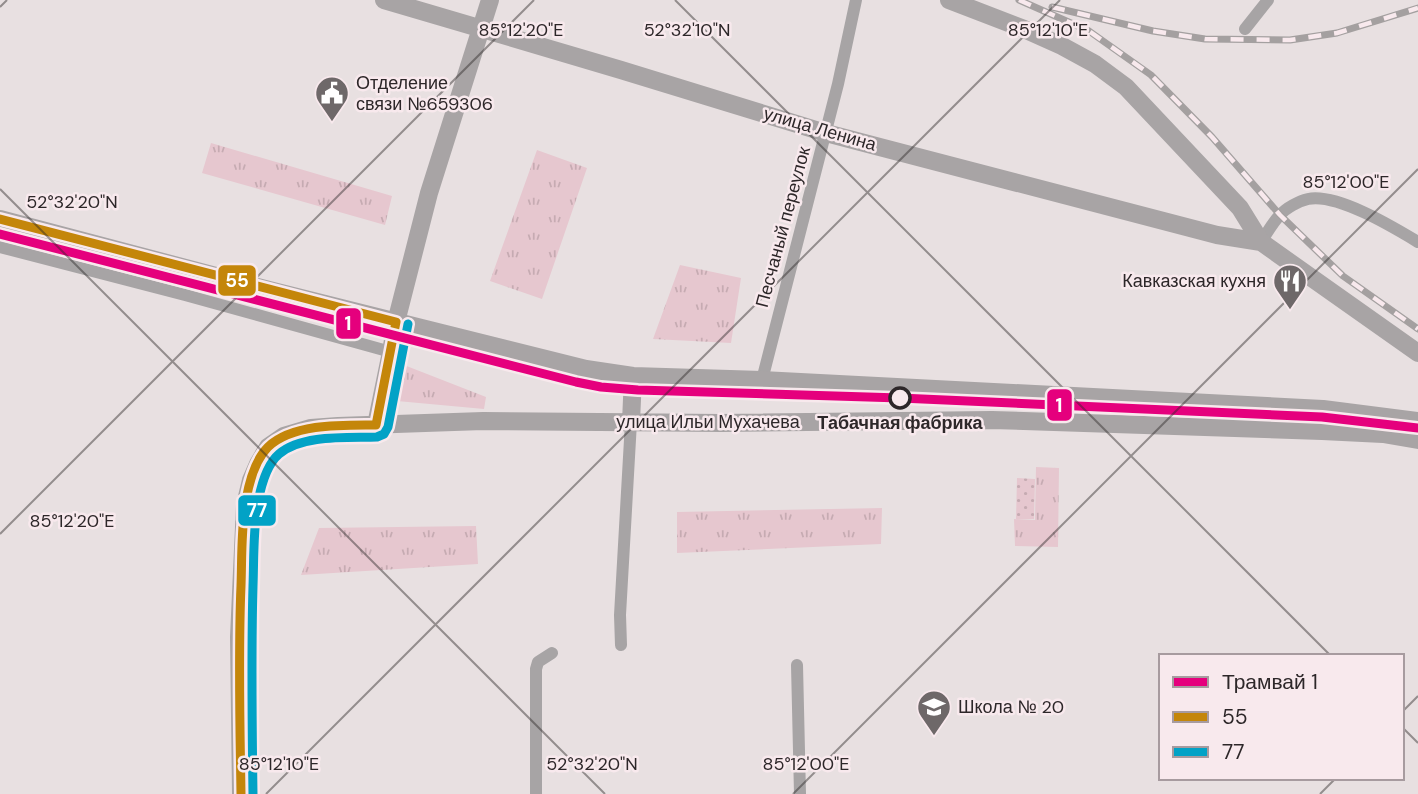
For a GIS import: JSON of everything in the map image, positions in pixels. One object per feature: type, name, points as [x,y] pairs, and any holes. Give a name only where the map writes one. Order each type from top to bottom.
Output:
[{"type":"main road","name":"улица Ленина","points":[[384,0],[826,133],[1217,235],[1261,242]]},
{"type":"main road","points":[[376,425],[396,322],[429,193],[490,0]]},
{"type":"main road","points":[[949,0],[1062,47],[1095,64],[1126,87],[1240,208],[1261,242],[1418,353]]},
{"type":"main road","points":[[0,219],[396,322],[586,369],[633,376],[762,380],[1323,409],[1418,421]]},
{"type":"main road","points":[[631,422],[633,376]]},
{"type":"main road","points":[[1231,405],[1231,428]]},
{"type":"main road","name":"улица Ильи Мухачева","points":[[242,794],[239,637],[245,505],[258,464],[268,447],[284,436],[311,428],[483,421],[721,423],[992,419],[1358,433],[1418,440]]},
{"type":"street","name":"Песчаный переулок","points":[[762,380],[826,133],[856,0]]},
{"type":"street","points":[[1245,29],[1268,0]]},
{"type":"street","points":[[1261,242],[1280,215],[1294,205],[1312,198],[1358,210],[1418,242]]},
{"type":"street","points":[[0,247],[391,352]]},
{"type":"street","points":[[621,645],[620,615],[631,422]]},
{"type":"street","points":[[536,794],[536,669],[538,662],[552,653]]},
{"type":"street","points":[[797,665],[800,794]]},
{"type":"green space","points":[[211,143],[392,196],[385,225],[202,173]]},
{"type":"green space","points":[[537,150],[587,168],[542,299],[490,281]]},
{"type":"green space","points":[[680,265],[741,278],[731,343],[653,339]]},
{"type":"green space","points":[[404,365],[486,397],[484,409],[397,401]]},
{"type":"green space","points":[[1036,467],[1059,468],[1058,547],[1015,546],[1014,519],[1035,520]]},
{"type":"green space","points":[[1017,478],[1035,479],[1034,519],[1016,519]]},
{"type":"green space","points":[[882,508],[881,544],[677,553],[677,512]]},
{"type":"green space","points":[[476,526],[478,564],[301,575],[319,528]]},
{"type":"railway","points":[[1019,0],[1089,31],[1151,75],[1212,137],[1280,215],[1343,276],[1418,329]]},
{"type":"railway","points":[[1052,7],[1153,31],[1205,39],[1290,40],[1337,33],[1418,8]]},
{"type":"tram line","name":"1","points":[[0,234],[601,387],[1322,417],[1418,428]]},
{"type":"transit line","name":"55","points":[[0,219],[396,322],[376,425],[319,427],[291,433],[268,447],[256,465],[251,479],[244,511],[242,543],[239,664],[241,794]]},
{"type":"transit line","name":"77","points":[[253,794],[254,544],[256,512],[267,470],[279,454],[300,443],[377,437],[384,434],[388,427],[408,324]]},
{"type":"place","name":"Отделение связи №659306","points":[[332,123]]},
{"type":"place","name":"Кавказская кухня","points":[[1290,311]]},
{"type":"place","name":"Табачная фабрика","points":[[900,398]]},
{"type":"place","name":"Школа № 20","points":[[934,737]]}]
